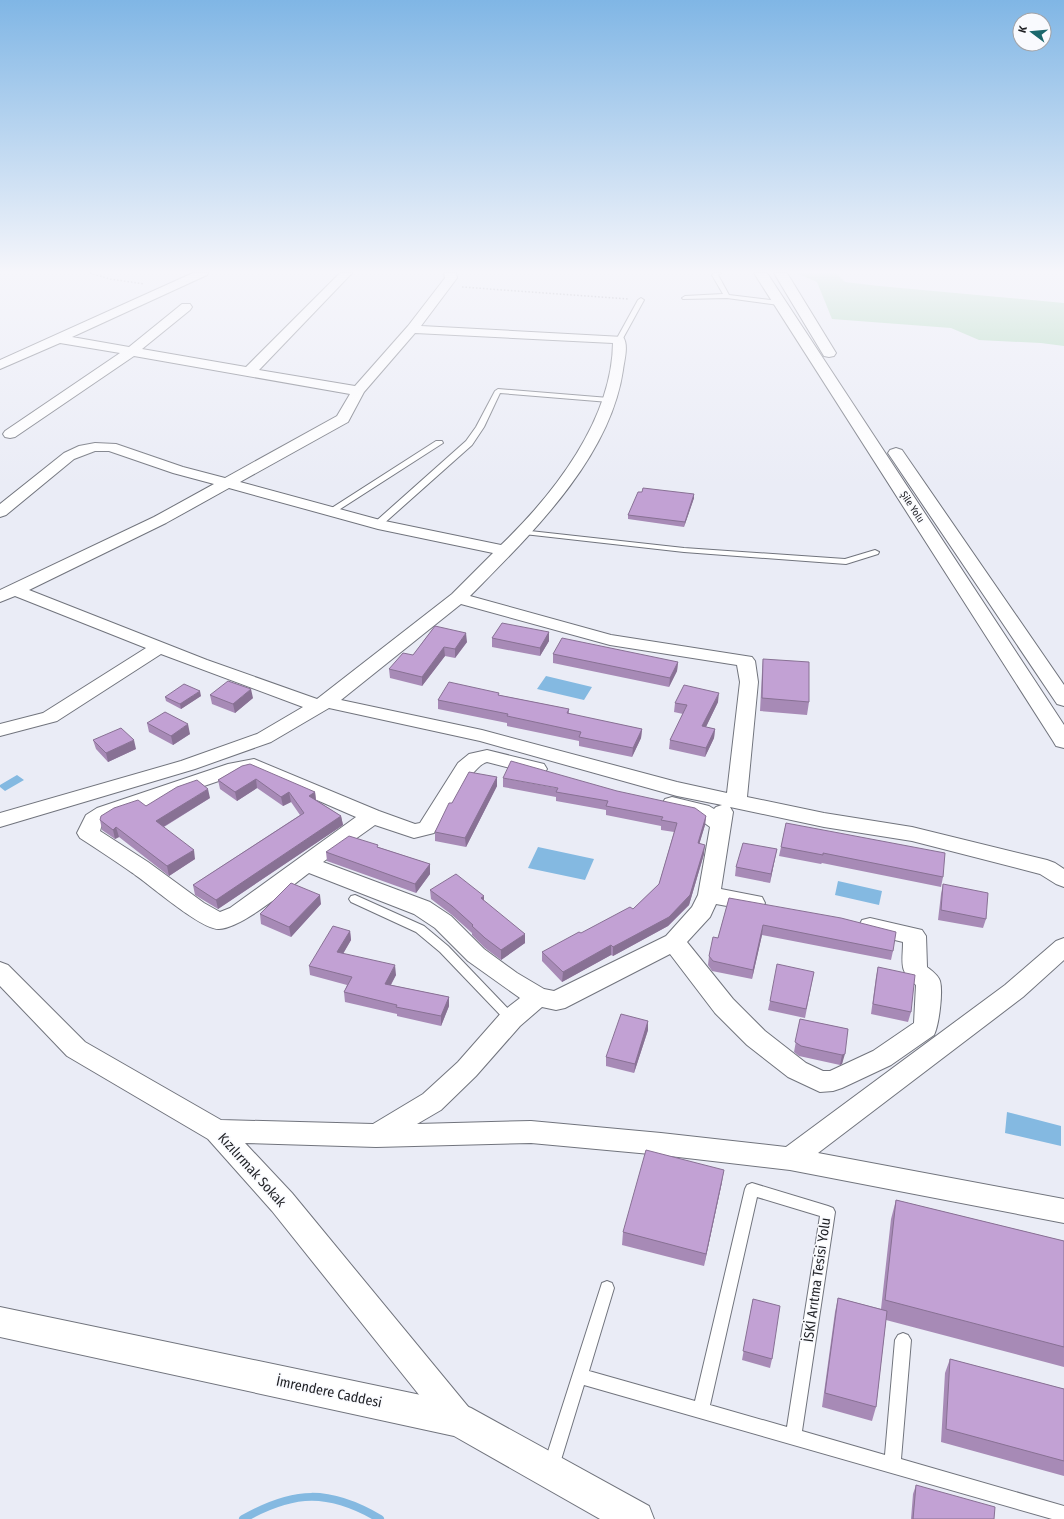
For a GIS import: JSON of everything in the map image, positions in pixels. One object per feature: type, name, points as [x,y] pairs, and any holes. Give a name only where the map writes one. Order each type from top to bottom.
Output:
[{"type":"main road","name":"Şile Yolu","points":[[806,344],[1064,742]]},
{"type":"main road","name":"Şile Yolu","points":[[824,344],[933,510],[1064,700]]},
{"type":"main road","name":"İmrendere Caddesi","points":[[0,1322],[459,1420],[636,1519]]},
{"type":"street","points":[[0,365],[50,344]]},
{"type":"street","points":[[90,344],[358,391]]},
{"type":"street","points":[[10,434],[141,344]]},
{"type":"street","points":[[249,372],[277,344]]},
{"type":"street","points":[[7,594],[160,520],[342,419],[358,391],[399,344]]},
{"type":"street","points":[[0,820],[188,765],[257,741],[322,704],[458,598],[524,532],[571,474],[604,419],[615,379],[619,344]]},
{"type":"street","points":[[0,512],[69,456],[81,450],[97,446],[111,447],[178,470],[378,524],[505,551]]},
{"type":"street","points":[[7,594],[160,647],[201,664],[322,704],[482,736],[677,790],[824,820],[912,834],[1047,868],[1064,879]]},
{"type":"street","points":[[306,864],[422,908],[443,922],[476,955],[509,979],[538,997],[556,1001],[674,942],[702,911],[709,895],[721,824],[730,801],[749,682],[746,661],[610,640],[458,598]]},
{"type":"street","points":[[0,730],[50,717],[160,647]]},
{"type":"street","points":[[372,816],[238,914],[219,921],[196,909],[140,866],[88,833],[93,820],[104,813],[235,769],[254,765],[372,816],[414,831],[427,828],[465,768],[476,758],[487,756],[617,792],[702,811],[721,824]]},
{"type":"street","points":[[709,895],[778,908]]},
{"type":"street","points":[[674,942],[724,1006],[756,1038],[797,1070],[820,1082],[833,1081],[882,1058],[925,1028],[927,1017],[928,981],[916,971],[914,936],[846,920]]},
{"type":"street","points":[[790,1159],[1014,991],[1064,947]]},
{"type":"street","name":"Kızılırmak Sokak","points":[[0,971],[76,1049],[216,1131],[282,1202],[459,1420]]},
{"type":"street","points":[[376,1136],[432,1102],[467,1068],[511,1019],[538,997]]},
{"type":"street","points":[[216,1131],[376,1136],[531,1132],[661,1144],[790,1159],[1064,1211]]},
{"type":"lane","points":[[378,524],[469,443],[480,427],[498,391],[609,400]]},
{"type":"lane","points":[[331,511],[439,442]]},
{"type":"lane","points":[[524,532],[692,550],[846,562],[875,552]]},
{"type":"lane","points":[[355,899],[420,929],[444,949],[511,1019]]},
{"type":"lane","name":"İSKİ Arıtma Tesisi Yolu","points":[[702,1411],[752,1189],[828,1212],[793,1437]]},
{"type":"lane","points":[[550,1471],[607,1288]]},
{"type":"lane","points":[[892,1465],[903,1340]]},
{"type":"lane","points":[[580,1376],[1064,1514]]},
{"type":"green space","points":[[1048,344],[1064,344],[1064,346]]},
{"type":"water","points":[[546,676],[592,687],[584,700],[537,689]]},
{"type":"water","points":[[17,775],[24,780],[5,791],[0,787],[0,785]]},
{"type":"water","points":[[538,847],[594,859],[585,880],[528,868]]},
{"type":"water","points":[[838,881],[882,891],[879,905],[835,895]]},
{"type":"water","points":[[1007,1112],[1061,1126],[1061,1146],[1005,1133]]},
{"type":"building","points":[[643,488],[694,494],[685,522],[628,515],[638,492],[642,492]]},
{"type":"building","points":[[502,623],[549,632],[540,648],[492,638]]},
{"type":"building","points":[[435,626],[466,633],[455,649],[444,647],[422,677],[389,669],[403,653],[413,655]]},
{"type":"building","points":[[562,638],[678,662],[670,678],[553,654]]},
{"type":"building","points":[[763,659],[809,662],[809,702],[762,698]]},
{"type":"building","points":[[228,681],[251,689],[233,704],[210,695]]},
{"type":"building","points":[[449,682],[499,693],[498,695],[569,709],[567,713],[642,729],[633,748],[579,737],[581,732],[507,716],[508,714],[438,700]]},
{"type":"building","points":[[184,684],[200,691],[180,704],[165,697]]},
{"type":"building","points":[[684,685],[719,693],[702,726],[715,729],[706,748],[670,740],[687,705],[675,703]]},
{"type":"building","points":[[165,712],[188,724],[171,736],[147,723]]},
{"type":"building","points":[[121,728],[134,740],[106,753],[93,740]]},
{"type":"building","points":[[511,761],[617,791],[695,808],[706,816],[698,843],[705,845],[690,895],[669,917],[613,947],[611,945],[563,972],[542,952],[630,907],[633,909],[659,884],[677,823],[661,820],[663,817],[606,806],[608,801],[556,792],[558,788],[503,778]]},
{"type":"building","points":[[250,764],[315,792],[309,796],[341,816],[216,900],[193,885],[304,813],[289,792],[281,797],[256,779],[235,792],[218,780],[242,766]]},
{"type":"building","points":[[469,772],[497,777],[465,838],[435,832],[449,803],[452,803]]},
{"type":"building","points":[[197,780],[208,789],[156,821],[194,850],[167,866],[116,827],[113,830],[100,820],[101,816],[114,808],[138,800],[146,806],[177,787]]},
{"type":"building","points":[[786,823],[945,853],[943,877],[823,853],[823,855],[781,847]]},
{"type":"building","points":[[349,836],[378,845],[377,847],[430,864],[415,884],[326,852]]},
{"type":"building","points":[[743,843],[777,849],[771,874],[736,867]]},
{"type":"building","points":[[456,874],[484,896],[481,898],[525,934],[501,950],[485,938],[452,906],[430,890]]},
{"type":"building","points":[[291,883],[320,895],[289,927],[260,914]]},
{"type":"building","points":[[943,884],[988,893],[986,919],[941,910]]},
{"type":"building","points":[[729,898],[841,918],[896,932],[893,951],[763,925],[753,970],[713,961],[709,956],[713,937],[718,938]]},
{"type":"building","points":[[333,926],[350,931],[337,952],[395,965],[385,984],[449,997],[441,1016],[396,1007],[397,1005],[344,992],[352,977],[309,966]]},
{"type":"building","points":[[777,964],[814,972],[806,1009],[770,1001]]},
{"type":"building","points":[[878,967],[915,975],[911,1012],[873,1004]]},
{"type":"building","points":[[621,1014],[648,1021],[635,1064],[606,1057]]},
{"type":"building","points":[[800,1019],[848,1029],[845,1054],[842,1055],[801,1046],[795,1042]]},
{"type":"building","points":[[646,1150],[724,1170],[706,1254],[623,1232]]},
{"type":"building","points":[[896,1200],[1064,1241],[1064,1347],[885,1300]]},
{"type":"building","points":[[838,1298],[887,1311],[876,1407],[825,1393]]},
{"type":"building","points":[[753,1299],[780,1306],[772,1359],[743,1351]]},
{"type":"building","points":[[950,1359],[1064,1389],[1064,1461],[946,1429]]},
{"type":"building","points":[[916,1485],[995,1507],[994,1519],[913,1519]]},
{"type":"waterway","points":[[243,1519],[261,1509],[279,1503],[295,1498],[312,1497],[328,1498],[344,1502],[362,1509],[380,1519]]}]
